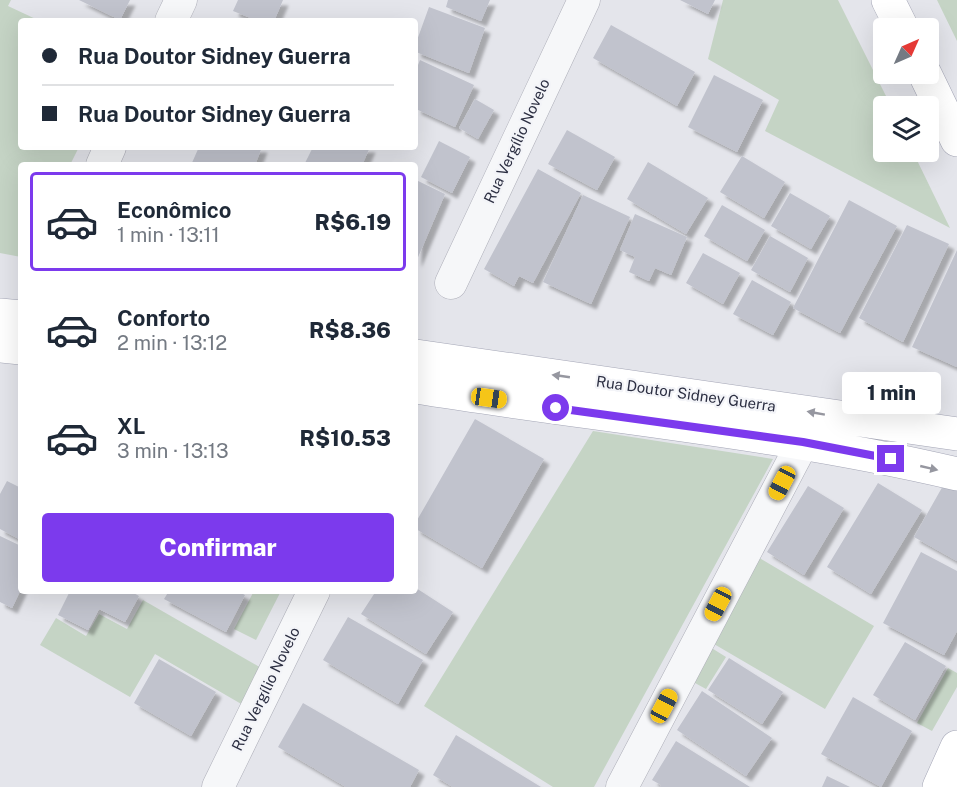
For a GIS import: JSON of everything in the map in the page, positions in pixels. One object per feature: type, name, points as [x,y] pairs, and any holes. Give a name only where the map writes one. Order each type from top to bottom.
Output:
[{"type":"main road","points":[[888,0],[897,18]]},
{"type":"main road","points":[[930,84],[956,131]]},
{"type":"main road","points":[[0,315],[15,338]]},
{"type":"main road","name":"Rua Doutor Sidney Guerra","points":[[418,356],[957,434]]},
{"type":"main road","name":"Rua Doutor Sidney Guerra","points":[[418,387],[803,442],[868,453],[957,474]]},
{"type":"main road","points":[[939,787],[957,747]]},
{"type":"street","points":[[172,18],[181,0]]},
{"type":"street","name":"Rua Vergílio Novelo","points":[[451,283],[584,0]]},
{"type":"street","points":[[621,787],[803,442]]},
{"type":"street","name":"Rua Vergílio Novelo","points":[[218,787],[313,594]]},
{"type":"green space","points":[[0,0],[11,0],[8,6],[34,18],[18,18],[18,150],[78,150],[72,162],[18,162],[18,256],[0,253]]},
{"type":"green space","points":[[723,0],[838,0],[873,70],[873,84],[880,84],[886,96],[873,96],[873,162],[918,162],[950,228],[765,131],[779,100],[708,59]]},
{"type":"green space","points":[[937,0],[957,0],[957,41]]},
{"type":"green space","points":[[593,431],[773,459],[594,787],[553,787],[424,706]]},
{"type":"green space","points":[[751,553],[874,626],[825,709],[702,637]]},
{"type":"green space","points":[[252,594],[279,594],[256,640],[234,629]]},
{"type":"green space","points":[[143,600],[263,669],[243,705],[155,654],[130,697],[40,645],[56,618],[86,636],[99,614],[127,629]]},
{"type":"green space","points":[[702,642],[726,657],[706,689],[684,677]]},
{"type":"green space","points":[[948,668],[957,673],[957,687],[932,731],[917,723]]},
{"type":"building","points":[[79,0],[130,0],[121,18],[116,18]]},
{"type":"building","points":[[238,0],[283,0],[275,18],[250,18],[233,11]]},
{"type":"building","points":[[448,0],[490,0],[481,21],[446,7]]},
{"type":"building","points":[[680,0],[715,0],[708,14]]},
{"type":"building","points":[[429,7],[485,28],[469,73],[418,53],[418,37]]},
{"type":"building","points":[[611,25],[695,72],[677,106],[593,58]]},
{"type":"building","points":[[420,60],[474,85],[455,127],[418,110]]},
{"type":"building","points":[[714,75],[763,100],[737,152],[688,127]]},
{"type":"building","points":[[475,99],[494,110],[478,139],[459,128]]},
{"type":"building","points":[[567,130],[615,157],[597,190],[548,164]]},
{"type":"building","points":[[439,141],[470,157],[452,193],[421,177]]},
{"type":"building","points":[[198,150],[261,150],[256,162],[192,162]]},
{"type":"building","points":[[312,150],[369,150],[363,162],[306,162]]},
{"type":"building","points":[[742,156],[785,182],[764,218],[720,192]]},
{"type":"building","points":[[648,162],[708,198],[686,234],[627,199]]},
{"type":"building","points":[[538,169],[581,193],[533,283],[519,276],[514,286],[484,269]]},
{"type":"building","points":[[418,181],[445,194],[418,257]]},
{"type":"building","points":[[790,193],[830,216],[811,249],[771,226]]},
{"type":"building","points":[[583,195],[630,217],[591,304],[543,282]]},
{"type":"building","points":[[849,200],[897,226],[840,333],[793,308]]},
{"type":"building","points":[[722,205],[765,230],[747,261],[704,236]]},
{"type":"building","points":[[635,214],[687,237],[671,275],[655,268],[649,281],[629,272],[635,257],[620,250]]},
{"type":"building","points":[[907,225],[949,244],[903,342],[859,318]]},
{"type":"building","points":[[770,236],[808,258],[790,292],[751,270]]},
{"type":"building","points":[[957,250],[957,367],[912,347]]},
{"type":"building","points":[[703,253],[740,273],[723,304],[686,283]]},
{"type":"building","points":[[752,280],[791,302],[773,335],[733,314]]},
{"type":"building","points":[[475,419],[544,459],[482,568],[418,530],[418,519]]},
{"type":"building","points":[[7,481],[18,486],[18,538],[0,529],[0,494]]},
{"type":"building","points":[[878,483],[922,510],[871,594],[827,567]]},
{"type":"building","points":[[944,484],[957,491],[957,561],[914,537]]},
{"type":"building","points":[[808,486],[844,508],[804,575],[767,552]]},
{"type":"building","points":[[0,536],[18,545],[19,594],[12,608],[0,602]]},
{"type":"building","points":[[921,552],[957,571],[957,631],[944,655],[883,623]]},
{"type":"building","points":[[418,589],[453,612],[426,654],[361,614],[374,594],[418,594]]},
{"type":"building","points":[[68,594],[135,594],[139,596],[125,622],[99,609],[88,630],[58,615]]},
{"type":"building","points":[[167,594],[245,595],[226,632],[164,599]]},
{"type":"building","points":[[348,617],[423,660],[398,704],[323,660]]},
{"type":"building","points":[[905,642],[946,666],[915,720],[873,695]]},
{"type":"building","points":[[729,658],[783,692],[762,724],[708,690]]},
{"type":"building","points":[[159,659],[216,692],[191,736],[134,703]]},
{"type":"building","points":[[702,691],[772,738],[746,776],[677,730]]},
{"type":"building","points":[[853,697],[912,731],[881,787],[821,754]]},
{"type":"building","points":[[303,703],[419,770],[410,787],[346,787],[278,747]]},
{"type":"building","points":[[456,735],[541,787],[453,787],[433,775]]},
{"type":"building","points":[[676,741],[750,787],[660,787],[661,785],[652,780]]},
{"type":"building","points":[[827,776],[850,787],[822,787]]},
{"type":"route","points":[[556,408],[803,442],[891,459]]}]
